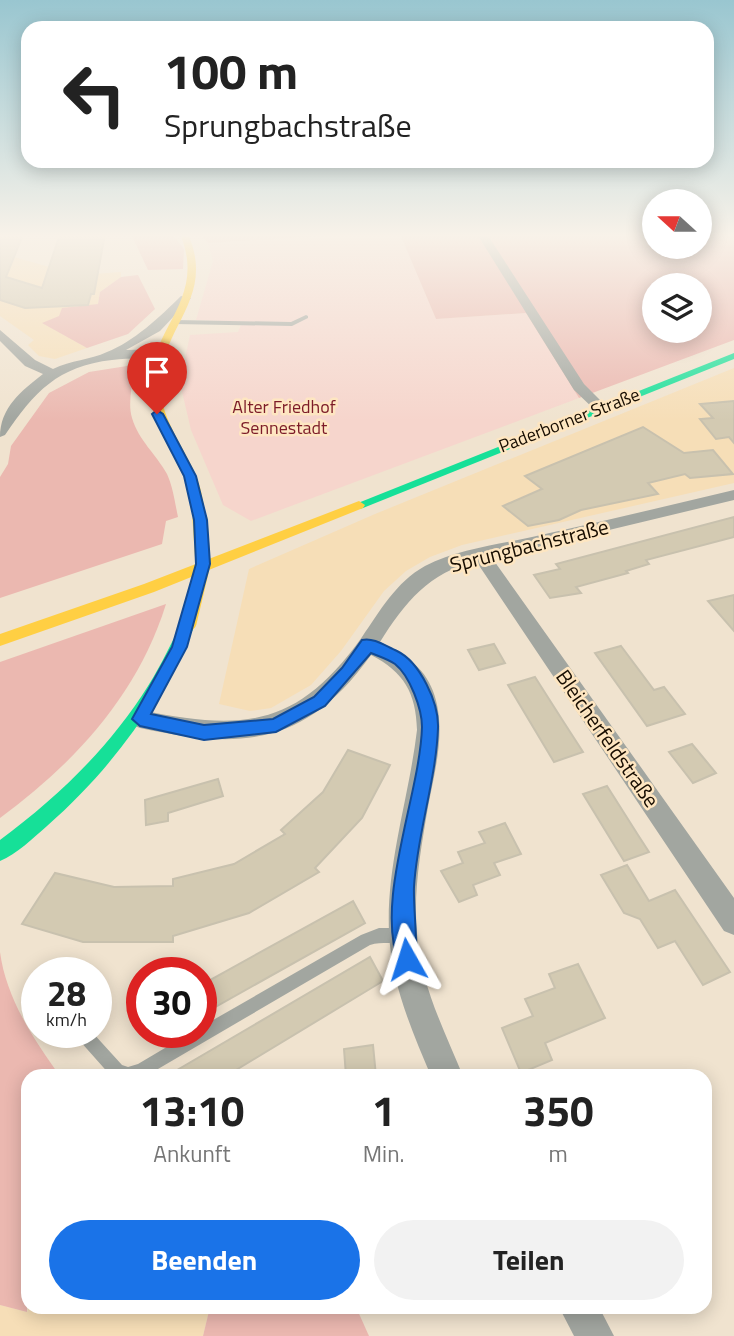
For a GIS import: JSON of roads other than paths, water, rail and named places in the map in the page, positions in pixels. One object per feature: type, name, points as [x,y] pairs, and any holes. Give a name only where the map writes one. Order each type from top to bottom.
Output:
[{"type":"main road","points":[[0,852],[69,798],[140,719],[171,667],[189,623],[203,564],[201,520],[190,476],[157,414],[155,384],[162,353],[185,298]]},
{"type":"main road","name":"Paderborner Straße","points":[[0,640],[149,588],[405,484],[734,356]]},
{"type":"main road","name":"Paderborner Straße","points":[[0,623],[405,484]]},
{"type":"street","points":[[522,296],[579,387],[601,408]]},
{"type":"street","points":[[0,432],[23,395],[51,373],[137,341],[156,328],[185,298]]},
{"type":"street","points":[[0,334],[30,363],[51,373]]},
{"type":"street","points":[[90,359],[130,353],[162,353]]},
{"type":"street","name":"Sprungbachstraße","points":[[140,719],[204,732],[276,725],[319,702],[348,672],[393,604],[422,577],[440,568],[481,555],[734,495]]},
{"type":"street","name":"Bleicherfeldstraße","points":[[481,555],[734,921]]},
{"type":"street","points":[[368,645],[391,653],[412,672],[428,710],[430,726],[404,885],[403,934],[411,984],[444,1069]]},
{"type":"street","points":[[581,1314],[595,1336]]},
{"type":"lane","points":[[175,322],[295,326],[306,317]]},
{"type":"lane","points":[[144,1069],[366,940],[379,935],[403,934]]},
{"type":"lane","points":[[96,1048],[115,1069]]},
{"type":"park label","name":"Alter Friedhof Sennestadt","points":[[284,416]]}]
